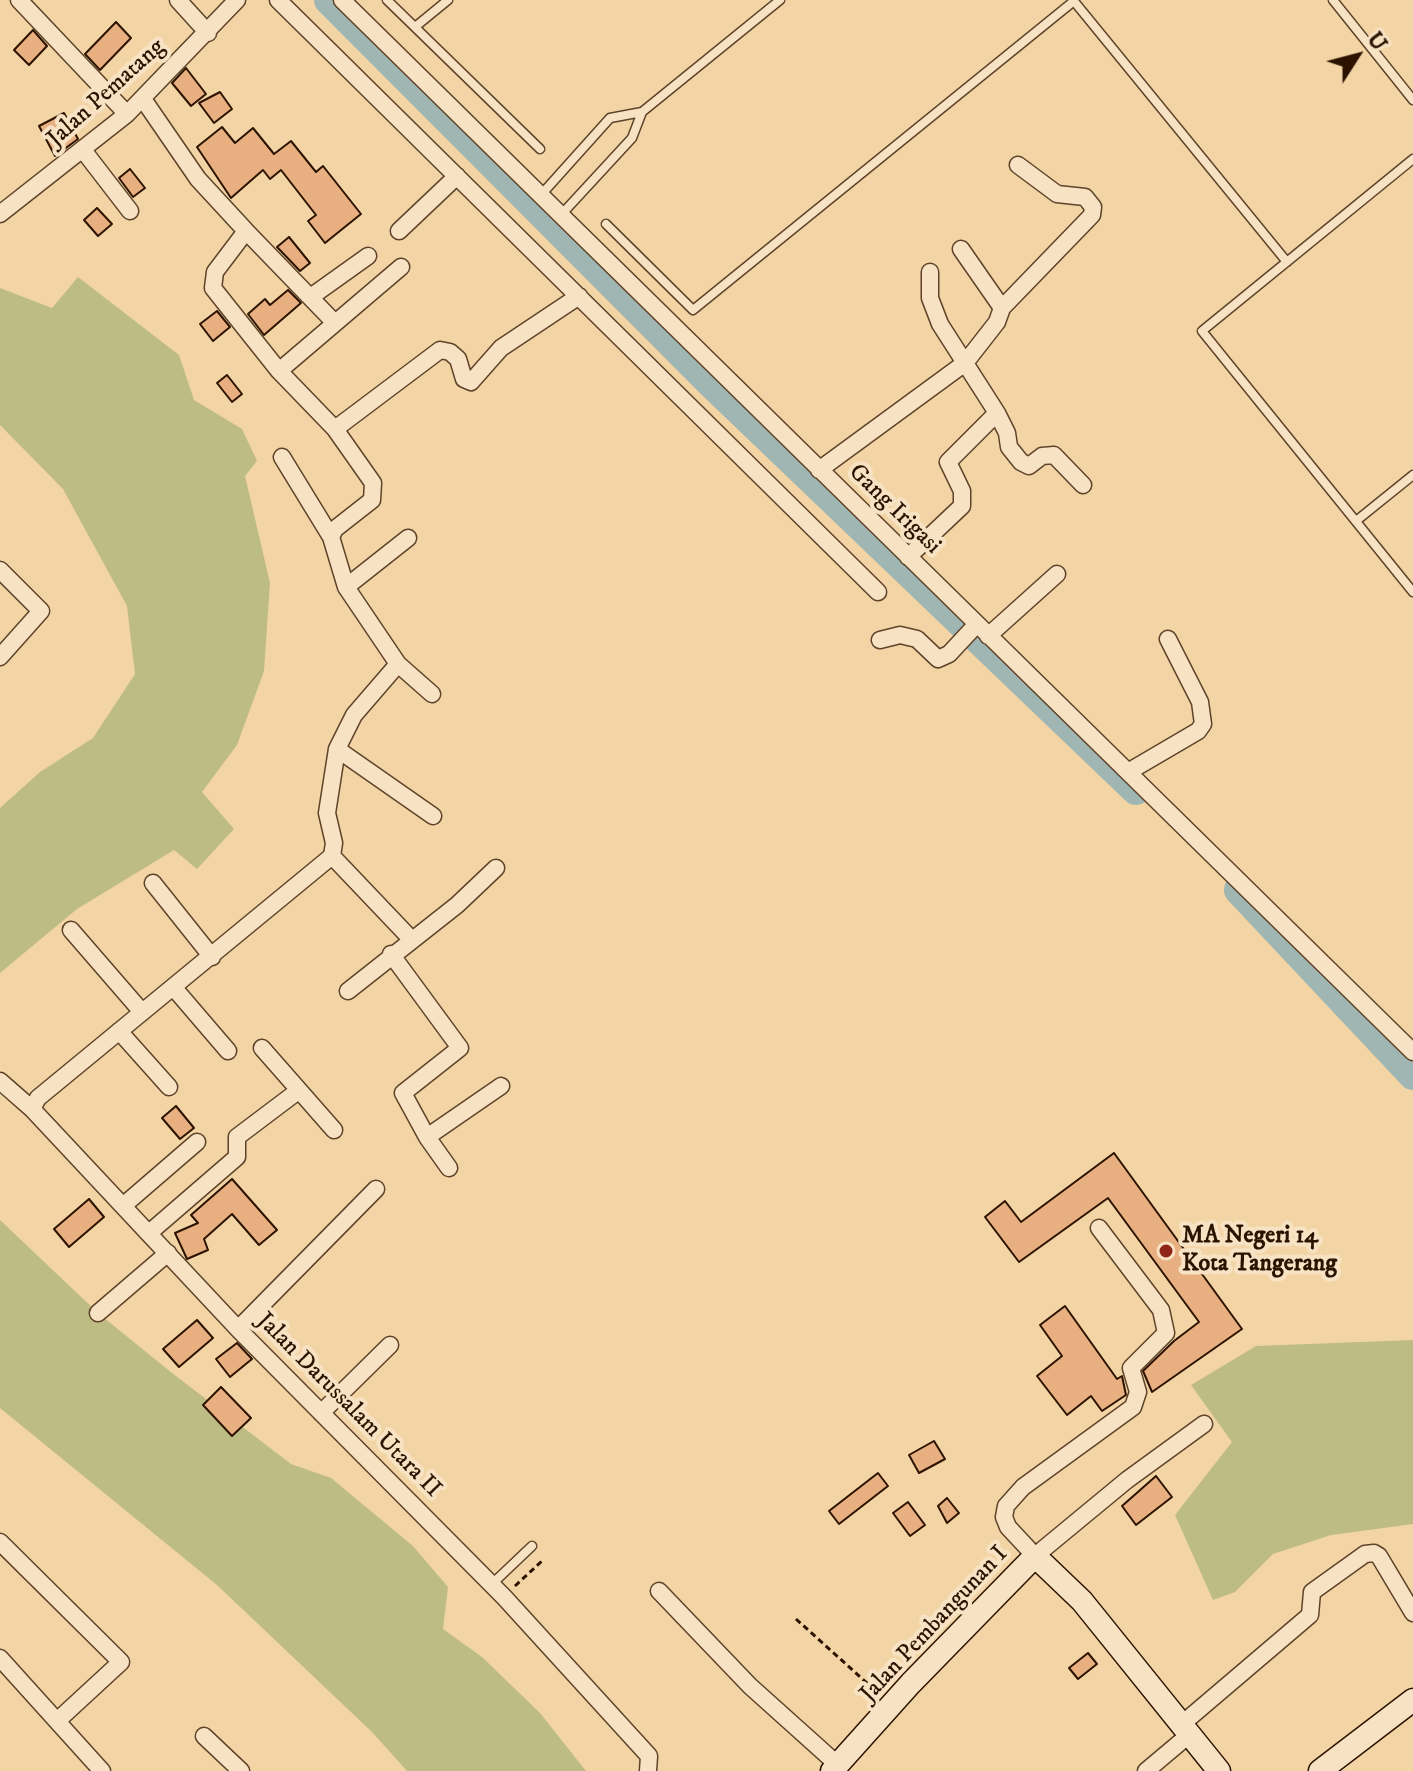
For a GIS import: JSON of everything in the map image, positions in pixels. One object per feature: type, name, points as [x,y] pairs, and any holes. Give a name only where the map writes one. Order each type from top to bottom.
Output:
[{"type":"street","points":[[19,0],[127,114]]},
{"type":"street","points":[[178,0],[208,33]]},
{"type":"street","name":"Jalan Pematang","points":[[0,214],[127,114],[237,0]]},
{"type":"street","points":[[278,0],[878,592]]},
{"type":"street","name":"Gang Irigasi","points":[[342,0],[1413,1052]]},
{"type":"street","points":[[143,99],[198,179],[334,322]]},
{"type":"street","points":[[83,150],[130,211]]},
{"type":"street","points":[[819,470],[965,363],[997,322],[1002,308],[1092,215],[1093,207],[1085,197],[1057,194],[1018,165]]},
{"type":"street","points":[[399,231],[457,176]]},
{"type":"street","points":[[246,231],[215,272],[213,288],[279,371],[335,429],[373,483],[375,492],[372,500],[335,529],[331,537]]},
{"type":"street","points":[[961,249],[1002,308]]},
{"type":"street","points":[[312,296],[368,256]]},
{"type":"street","points":[[279,371],[401,267]]},
{"type":"street","points":[[930,272],[930,298],[940,324],[997,413],[1007,433],[1009,447],[1021,462],[1029,466],[1042,456],[1054,455],[1083,485]]},
{"type":"street","points":[[335,429],[440,350],[450,352],[458,359],[464,379],[471,382],[495,353],[579,296]]},
{"type":"street","points":[[908,557],[962,506],[962,491],[948,462],[997,413]]},
{"type":"street","points":[[282,457],[331,537],[346,587],[398,664],[432,694]]},
{"type":"street","points":[[346,587],[408,538]]},
{"type":"street","points":[[0,570],[41,611],[0,657]]},
{"type":"street","points":[[880,640],[900,635],[917,639],[938,659],[1057,574]]},
{"type":"street","points":[[1128,772],[1198,731],[1203,724],[1200,702],[1168,639]]},
{"type":"street","points":[[32,1109],[38,1098],[332,856],[334,843],[327,813],[337,749],[354,715],[398,664]]},
{"type":"street","points":[[337,749],[433,816]]},
{"type":"street","points":[[332,856],[411,939]]},
{"type":"street","points":[[348,991],[391,954],[457,905],[496,868]]},
{"type":"street","points":[[153,883],[212,957]]},
{"type":"street","points":[[71,930],[142,1012]]},
{"type":"street","points":[[391,954],[460,1048],[403,1093],[427,1137],[449,1168]]},
{"type":"street","points":[[174,988],[228,1051]]},
{"type":"street","points":[[119,1031],[169,1087]]},
{"type":"street","points":[[262,1048],[334,1130]]},
{"type":"street","name":"Jalan Darussalam Utara II","points":[[0,1081],[32,1109],[238,1329],[498,1591],[649,1756],[648,1771]]},
{"type":"street","points":[[427,1137],[501,1086]]},
{"type":"street","points":[[149,1233],[237,1157],[237,1137],[298,1091]]},
{"type":"street","points":[[124,1205],[197,1142]]},
{"type":"street","points":[[238,1329],[376,1189]]},
{"type":"street","name":"Jalan Pembangunan I","points":[[835,1768],[1035,1556],[1008,1527],[1004,1517],[1006,1506],[1023,1487],[1133,1407],[1138,1392],[1131,1368],[1161,1340],[1167,1329],[1161,1310],[1099,1228]]},
{"type":"street","points":[[98,1313],[168,1253]]},
{"type":"street","points":[[321,1413],[390,1345]]},
{"type":"street","points":[[1204,1424],[1127,1480],[1035,1556],[1058,1574],[1082,1601],[1219,1771]]},
{"type":"street","points":[[0,1542],[121,1662],[57,1721]]},
{"type":"street","points":[[1146,1771],[1186,1729],[1310,1615],[1312,1592],[1365,1554],[1379,1556],[1413,1613]]},
{"type":"street","points":[[659,1591],[750,1686],[835,1768]]},
{"type":"street","points":[[0,1658],[102,1771]]},
{"type":"street","points":[[1320,1771],[1413,1700]]},
{"type":"street","points":[[204,1736],[241,1771]]},
{"type":"lane","points":[[387,0],[540,149]]},
{"type":"lane","points":[[415,27],[448,0]]},
{"type":"lane","points":[[540,196],[610,118],[642,112],[780,0]]},
{"type":"lane","points":[[606,224],[693,310],[1074,0],[1287,262]]},
{"type":"lane","points":[[1333,0],[1413,100]]},
{"type":"lane","points":[[560,216],[632,138],[642,112]]},
{"type":"lane","points":[[1413,159],[1202,331],[1413,592]]},
{"type":"lane","points":[[1356,521],[1413,475]]},
{"type":"lane","points":[[498,1591],[532,1546]]},
{"type":"path","points":[[498,1591],[543,1560]]},
{"type":"path","points":[[796,1619],[893,1706]]},
{"type":"shaded area","points":[[78,277],[179,355],[194,400],[242,429],[257,461],[245,476],[270,583],[264,671],[237,745],[202,792],[234,829],[197,869],[174,850],[77,909],[0,973],[0,808],[40,772],[93,738],[135,674],[127,606],[63,489],[0,425],[0,288],[52,308]]},
{"type":"shaded area","points":[[0,1220],[98,1313],[172,1373],[291,1464],[331,1478],[413,1546],[448,1587],[443,1629],[482,1657],[540,1713],[586,1771],[407,1771],[372,1732],[217,1585],[0,1408]]},
{"type":"shaded area","points":[[1413,1340],[1413,1524],[1331,1535],[1273,1554],[1235,1592],[1213,1600],[1175,1515],[1232,1442],[1191,1385],[1256,1346]]},
{"type":"building","points":[[116,22],[131,38],[100,70],[85,54]]},
{"type":"building","points":[[33,30],[47,46],[29,65],[14,50]]},
{"type":"building","points":[[186,68],[206,94],[191,106],[172,83]]},
{"type":"building","points":[[220,92],[232,109],[214,123],[199,103]]},
{"type":"building","points":[[64,113],[78,139],[55,156],[39,126]]},
{"type":"building","points":[[222,127],[235,143],[253,128],[274,154],[291,141],[316,172],[323,166],[361,214],[325,243],[308,221],[316,215],[281,170],[270,179],[263,170],[231,198],[197,147]]},
{"type":"building","points":[[130,169],[145,188],[133,197],[119,178]]},
{"type":"building","points":[[97,208],[112,224],[98,236],[84,220]]},
{"type":"building","points":[[289,237],[310,263],[300,271],[277,247]]},
{"type":"building","points":[[288,290],[301,303],[264,335],[248,314],[265,299],[270,305]]},
{"type":"building","points":[[217,311],[230,327],[213,341],[200,324]]},
{"type":"building","points":[[227,375],[242,394],[232,402],[217,383]]},
{"type":"building","points":[[176,1106],[194,1128],[180,1139],[162,1118]]},
{"type":"building","name":"MA Negeri 14 Kota Tangerang","points":[[1114,1153],[1242,1329],[1152,1392],[1143,1371],[1199,1322],[1108,1198],[1019,1262],[985,1217],[1005,1201],[1021,1222]]},
{"type":"building","points":[[232,1179],[277,1230],[259,1245],[232,1214],[204,1239],[208,1250],[187,1259],[175,1233],[198,1223],[191,1215]]},
{"type":"building","points":[[89,1199],[104,1217],[69,1247],[54,1229]]},
{"type":"building","points":[[1065,1306],[1117,1379],[1122,1376],[1126,1395],[1102,1411],[1091,1396],[1067,1415],[1037,1376],[1062,1356],[1040,1325]]},
{"type":"building","points":[[197,1320],[213,1338],[179,1367],[163,1349]]},
{"type":"building","points":[[237,1343],[252,1359],[230,1377],[216,1359]]},
{"type":"building","points":[[221,1387],[251,1418],[232,1436],[203,1405]]},
{"type":"building","points":[[934,1441],[945,1459],[919,1473],[909,1455]]},
{"type":"building","points":[[878,1473],[888,1486],[839,1524],[829,1511]]},
{"type":"building","points":[[1156,1476],[1172,1497],[1136,1525],[1122,1506]]},
{"type":"building","points":[[947,1498],[959,1513],[947,1523],[938,1506]]},
{"type":"building","points":[[908,1502],[925,1525],[910,1536],[893,1513]]},
{"type":"building","points":[[1088,1653],[1097,1664],[1078,1679],[1069,1668]]},
{"type":"waterway","points":[[329,0],[712,384],[1136,790]]},
{"type":"waterway","points":[[1239,890],[1413,1075]]},
{"type":"place","name":"MA Negeri 14 Kota Tangerang","points":[[1166,1251]]}]
